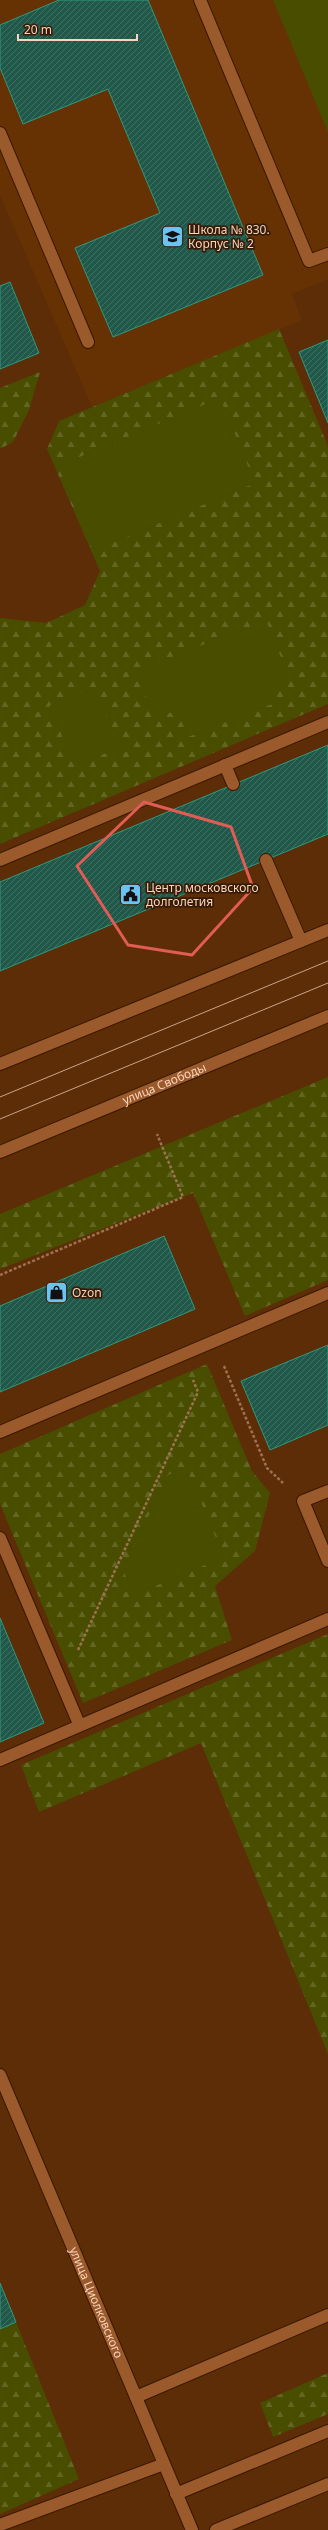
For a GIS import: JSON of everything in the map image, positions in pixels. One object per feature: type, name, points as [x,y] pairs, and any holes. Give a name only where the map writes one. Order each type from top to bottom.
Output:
[{"type":"main road","points":[[200,0],[309,261],[328,254]]},
{"type":"main road","points":[[0,133],[88,342]]},
{"type":"main road","points":[[0,860],[328,722]]},
{"type":"main road","points":[[225,765],[233,784]]},
{"type":"main road","points":[[266,860],[301,941]]},
{"type":"main road","points":[[0,1064],[328,930]]},
{"type":"main road","name":"улица Свободы","points":[[0,1152],[328,1016]]},
{"type":"main road","points":[[0,1432],[328,1293]]},
{"type":"main road","points":[[328,1491],[302,1502],[328,1561]]},
{"type":"main road","points":[[0,1538],[79,1724]]},
{"type":"main road","points":[[0,1760],[79,1724],[328,1619]]},
{"type":"main road","name":"улица Циолковского","points":[[0,2075],[192,2530]]},
{"type":"main road","points":[[136,2397],[328,2315]]},
{"type":"main road","points":[[176,2494],[328,2431]]},
{"type":"main road","points":[[0,2525],[164,2464]]},
{"type":"main road","points":[[216,2530],[328,2484]]},
{"type":"path","points":[[0,1275],[183,1197],[157,1134]]},
{"type":"path","points":[[213,1341],[267,1468],[302,1502]]},
{"type":"path","points":[[62,1685],[198,1392],[182,1355]]},
{"type":"highlighted area","points":[[144,802],[231,827],[253,888],[192,955],[128,945],[77,866]]},
{"type":"shaded area","name":"Школа № 830. Корпус № 2","points":[[0,0],[328,0],[328,279],[292,294],[302,320],[92,407],[0,195]]},
{"type":"green space","points":[[273,0],[328,0],[328,132]]},
{"type":"green space","points":[[279,329],[328,446],[328,704],[0,844],[0,618],[46,623],[85,605],[100,571],[47,449],[59,421]]},
{"type":"green space","points":[[40,372],[29,410],[13,442],[0,449],[0,388]]},
{"type":"green space","points":[[220,398],[255,483],[93,551],[58,466]]},
{"type":"green space","points":[[266,620],[290,680],[266,690],[272,704],[188,737],[177,710],[154,719],[136,671]]},
{"type":"green space","points":[[94,687],[120,747],[75,766],[49,706]]},
{"type":"green space","points":[[328,1077],[328,1280],[245,1316],[193,1193],[0,1269],[0,1214]]},
{"type":"green space","points":[[207,1364],[252,1471],[270,1493],[255,1551],[215,1586],[232,1640],[83,1703],[0,1504],[0,1454]]},
{"type":"green space","points":[[186,1467],[224,1557],[134,1595],[123,1570],[168,1475]]},
{"type":"green space","points":[[328,1634],[328,2054],[201,1743],[39,1812],[21,1765]]},
{"type":"green space","points":[[16,2322],[79,2479],[0,2514],[0,2329]]},
{"type":"green space","points":[[328,2373],[328,2414],[273,2437],[260,2403]]},
{"type":"building","points":[[59,0],[148,0],[263,275],[113,337],[75,248],[160,213],[108,89],[23,124],[0,68],[0,25]]},
{"type":"building","points":[[10,282],[39,353],[0,369],[0,286]]},
{"type":"building","points":[[328,340],[328,423],[299,352]]},
{"type":"building","points":[[328,745],[328,834],[0,971],[0,882]]},
{"type":"building","points":[[164,1236],[195,1309],[0,1392],[0,1306]]},
{"type":"building","points":[[328,1345],[328,1425],[270,1450],[241,1381]]},
{"type":"building","points":[[0,1618],[44,1723],[0,1742]]},
{"type":"building","points":[[0,2283],[16,2322],[0,2329]]},
{"type":"tram line","points":[[0,1097],[328,961]]},
{"type":"tram line","points":[[0,1119],[328,983]]},
{"type":"place","name":"Школа № 830. Корпус № 2","points":[[173,237]]},
{"type":"place","name":"Центр московского долголетия","points":[[130,895]]},
{"type":"place","name":"Ozon","points":[[57,1293]]}]
